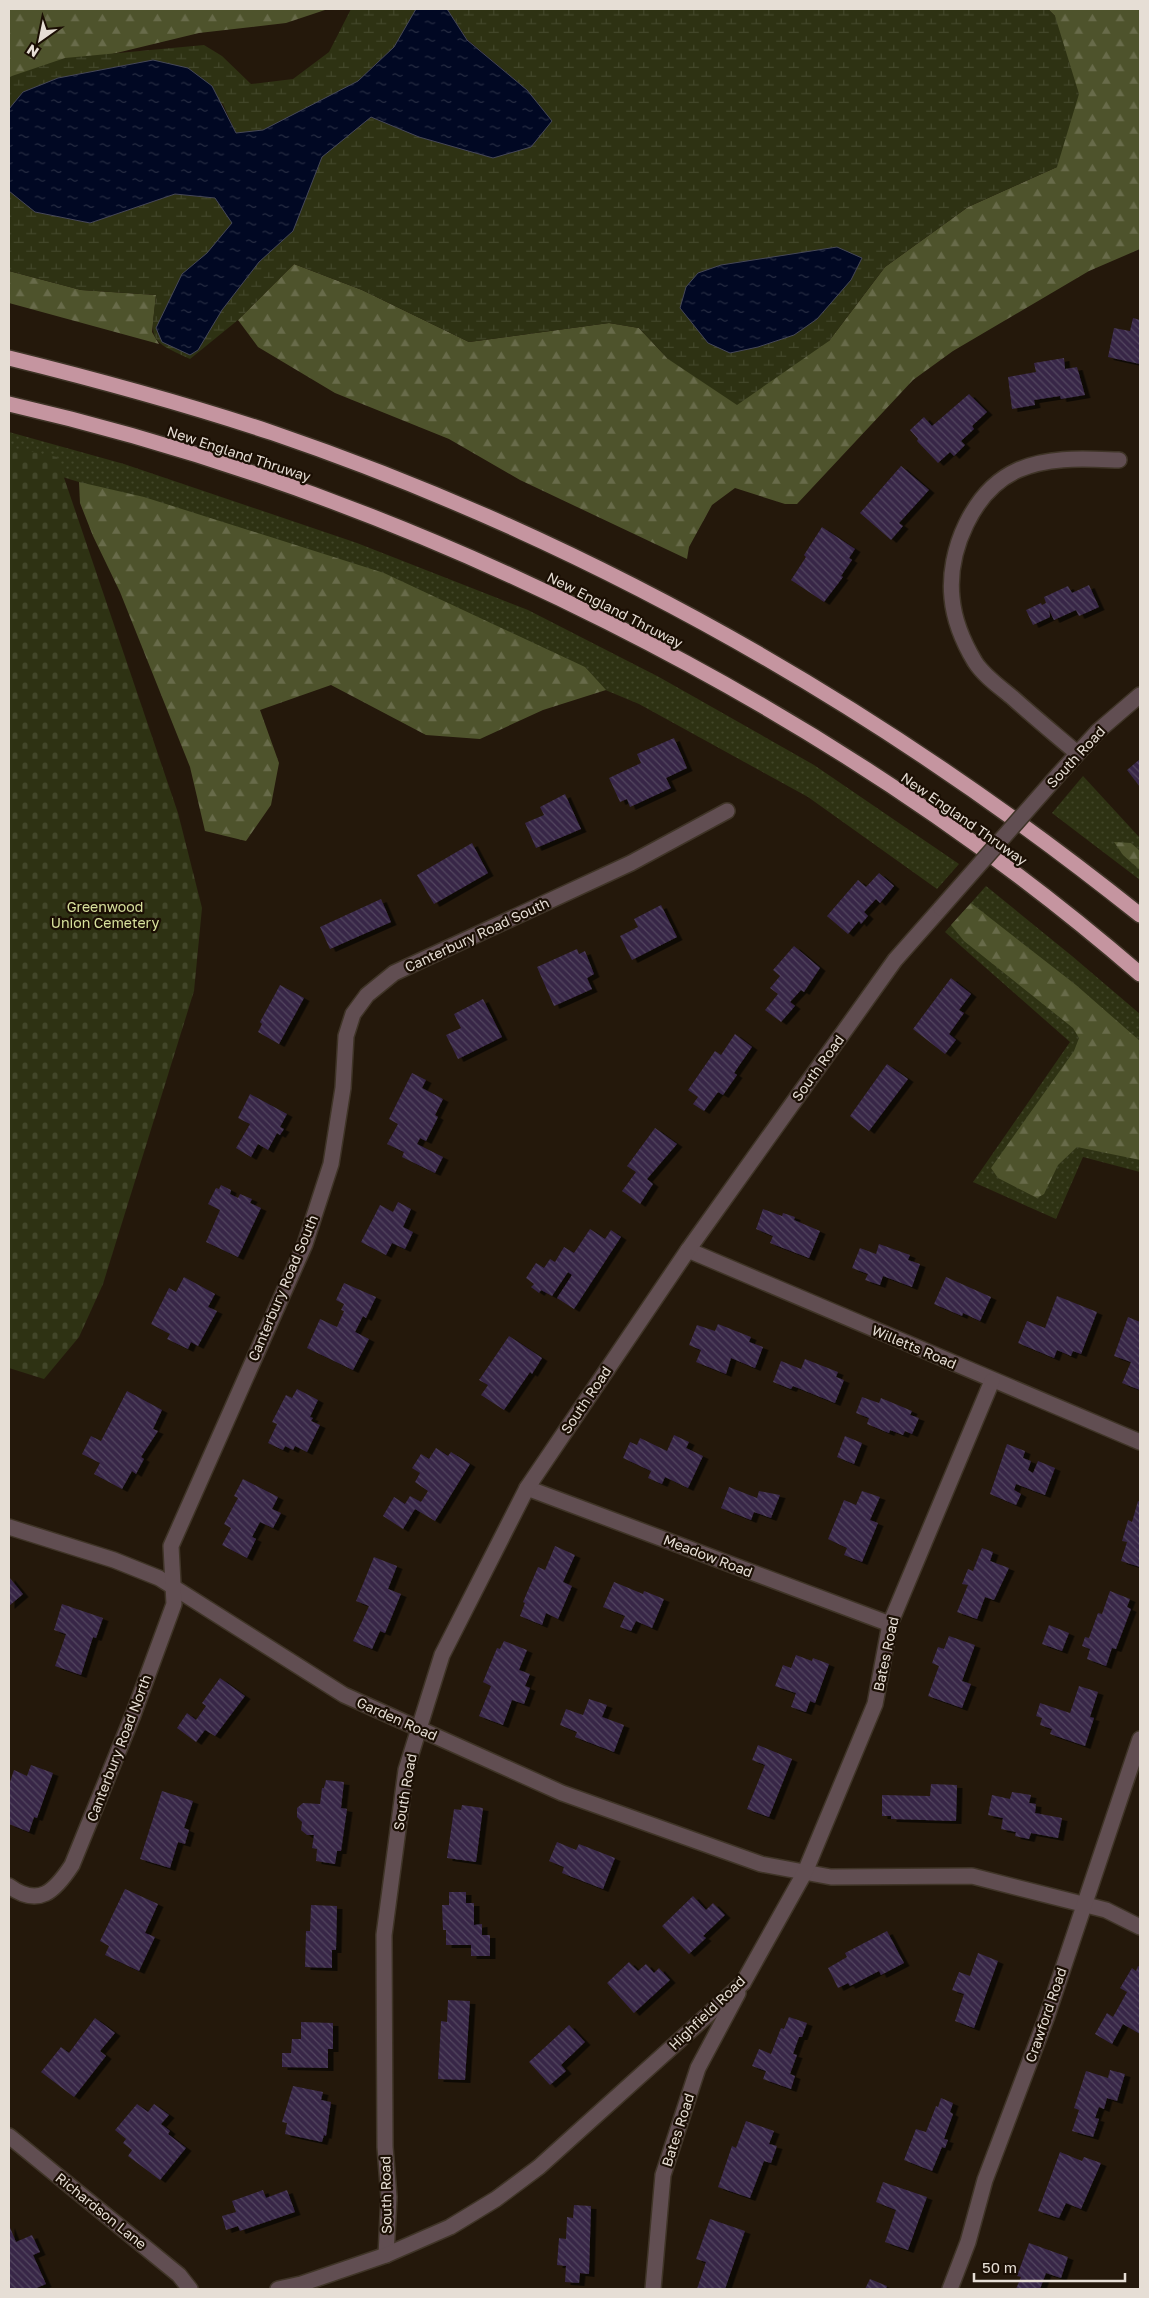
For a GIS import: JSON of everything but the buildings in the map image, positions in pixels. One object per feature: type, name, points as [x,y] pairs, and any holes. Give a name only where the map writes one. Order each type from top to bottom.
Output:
[{"type":"highway","points":[[9,348],[133,390]]},
{"type":"highway","name":"New England Thruway","points":[[9,358],[133,390],[274,434],[412,485],[547,543],[678,609],[782,667],[912,747],[1031,831],[1140,915]]},
{"type":"highway","name":"New England Thruway","points":[[9,404],[162,446],[309,494],[445,548],[586,612],[770,711],[886,784],[1072,917],[1140,974]]},
{"type":"street","points":[[1077,753],[992,681],[976,664],[965,645],[957,622],[952,598],[951,575],[956,552],[966,526],[978,503],[995,485],[1018,470],[1045,462],[1077,459],[1119,460]]},
{"type":"street","name":"South Road","points":[[386,2255],[389,2197],[385,2147],[384,1935],[406,1770],[442,1655],[527,1488],[688,1250],[895,960],[1077,753],[1140,695]]},
{"type":"street","name":"Canterbury Road South","points":[[175,1588],[171,1546],[305,1244],[331,1164],[343,1088],[346,1036],[353,1014],[367,995],[394,973],[631,863],[727,811]]},
{"type":"street","name":"Willetts Road","points":[[688,1250],[992,1381],[1140,1442]]},
{"type":"street","name":"Bates Road","points":[[804,1872],[875,1704],[890,1624],[992,1381]]},
{"type":"street","name":"Meadow Road","points":[[527,1488],[890,1624]]},
{"type":"street","name":"Garden Road","points":[[9,1526],[114,1560],[159,1578],[344,1694],[562,1793],[761,1864],[804,1872]]},
{"type":"street","name":"Canterbury Road North","points":[[9,1886],[25,1895],[49,1894],[72,1865],[168,1622],[174,1604],[175,1588]]},
{"type":"street","name":"Crawford Road","points":[[950,2289],[968,2242],[985,2180],[1047,2016],[1140,1739]]},
{"type":"street","points":[[804,1872],[831,1877],[972,1876],[1106,1910],[1140,1928]]},
{"type":"street","name":"Highfield Road","points":[[278,2289],[300,2287],[386,2255],[450,2227],[496,2199],[539,2166],[743,1983],[804,1872]]},
{"type":"street","name":"Bates Road","points":[[653,2289],[663,2175],[698,2068],[743,1983]]},
{"type":"street","name":"Richardson Lane","points":[[9,2136],[179,2275],[190,2289]]},
{"type":"green space","points":[[9,9],[328,9],[286,23],[199,33],[9,79]]},
{"type":"green space","points":[[351,9],[416,9],[394,47],[368,71],[380,120],[419,137],[493,158],[527,90],[467,39],[447,9],[1048,9],[1055,16],[1079,94],[1057,167],[968,207],[885,267],[829,341],[737,405],[668,359],[639,328],[609,323],[469,342],[362,290],[294,264],[238,320],[190,359],[166,347],[155,337],[153,322],[156,295],[81,290],[9,271],[9,191],[35,212],[90,223],[175,194],[215,198],[236,133],[223,104],[152,60],[58,78],[23,92],[9,109],[9,77],[65,58],[204,45],[222,56],[251,84],[293,79],[329,52]],"holes":[[[774,258],[698,273],[721,265]]]},
{"type":"green space","points":[[1048,9],[1140,9],[1140,249],[1089,271],[953,351],[913,380],[797,504],[785,504],[735,488],[712,505],[689,547],[687,559],[520,480],[449,439],[335,393],[258,347],[238,320],[294,264],[362,290],[469,342],[609,323],[639,328],[668,359],[829,341],[885,267],[968,207],[1057,167],[1055,16]]},
{"type":"green space","points":[[9,271],[81,290],[156,295],[152,332],[159,344],[9,303]]},
{"type":"green space","points":[[9,432],[124,464],[357,543],[528,610],[659,677],[814,765],[959,864],[937,889],[808,797],[639,704],[219,529],[139,516],[79,482],[9,461]]},
{"type":"green space","name":"Greenwood Union Cemetery","points":[[9,447],[57,457],[178,813],[202,908],[194,991],[103,1284],[79,1337],[44,1379],[9,1368]]},
{"type":"green space","points":[[79,482],[144,497],[384,573],[585,667],[606,690],[543,710],[480,739],[426,735],[331,685],[260,710],[279,763],[271,805],[246,841],[205,831],[190,767],[120,592],[93,536],[80,503]]},
{"type":"green space","points":[[1083,776],[1140,838],[1140,880],[1052,813]]},
{"type":"green space","points":[[1114,842],[1131,843],[1140,851],[1140,870],[1123,855]]},
{"type":"green space","points":[[986,886],[1140,1014],[1140,1172],[1083,1157],[1056,1219],[973,1182],[1070,1042],[945,932]]},
{"type":"green space","points":[[971,903],[1076,985],[1140,1041],[1140,1160],[1077,1147],[1058,1165],[1044,1194],[1037,1198],[998,1178],[991,1168],[1074,1051],[1079,1038],[1073,1028],[964,941],[951,925]]},
{"type":"water","points":[[416,9],[447,9],[467,40],[527,90],[552,121],[531,147],[493,158],[419,137],[371,117],[322,157],[293,231],[259,262],[222,310],[198,350],[190,355],[162,342],[156,328],[182,274],[207,253],[232,223],[215,198],[175,194],[90,223],[35,212],[9,191],[9,109],[23,92],[58,78],[153,60],[188,68],[212,86],[236,133],[263,130],[358,81],[394,47]]},
{"type":"water","points":[[837,247],[862,258],[851,280],[817,319],[794,335],[758,347],[730,353],[708,343],[680,308],[686,287],[698,273],[721,265]]}]
